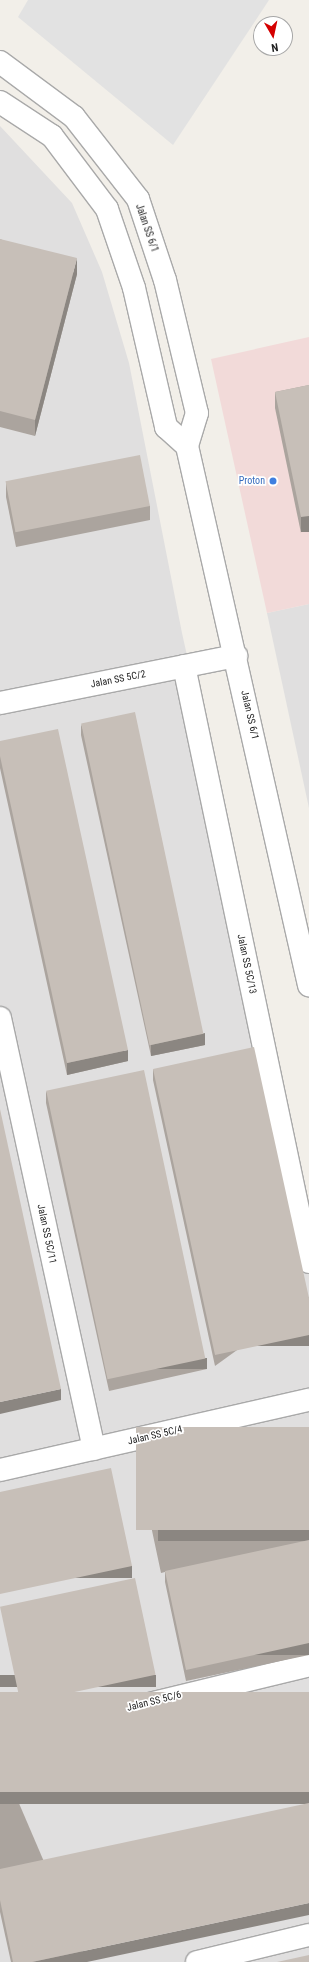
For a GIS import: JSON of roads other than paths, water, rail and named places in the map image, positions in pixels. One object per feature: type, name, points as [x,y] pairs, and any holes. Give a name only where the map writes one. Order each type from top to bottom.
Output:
[{"type":"street","name":"Jalan SS 6/1","points":[[0,62],[74,118],[138,199],[165,280],[197,413],[188,446],[309,985]]},
{"type":"street","points":[[0,102],[52,136],[107,209],[134,288],[166,427],[188,446]]},
{"type":"street","name":"Jalan SS 5C/2","points":[[0,703],[236,656]]},
{"type":"street","name":"Jalan SS 5C/13","points":[[184,666],[309,1262]]},
{"type":"street","name":"Jalan SS 5C/11","points":[[0,1018],[94,1449]]},
{"type":"street","name":"Jalan SS 5C/4","points":[[0,1470],[309,1400]]},
{"type":"street","name":"Jalan SS 5C/6","points":[[0,1740],[309,1665]]},
{"type":"street","points":[[197,1962],[225,1959],[309,1935]]},
{"type":"place","name":"Proton","points":[[273,481]]}]
